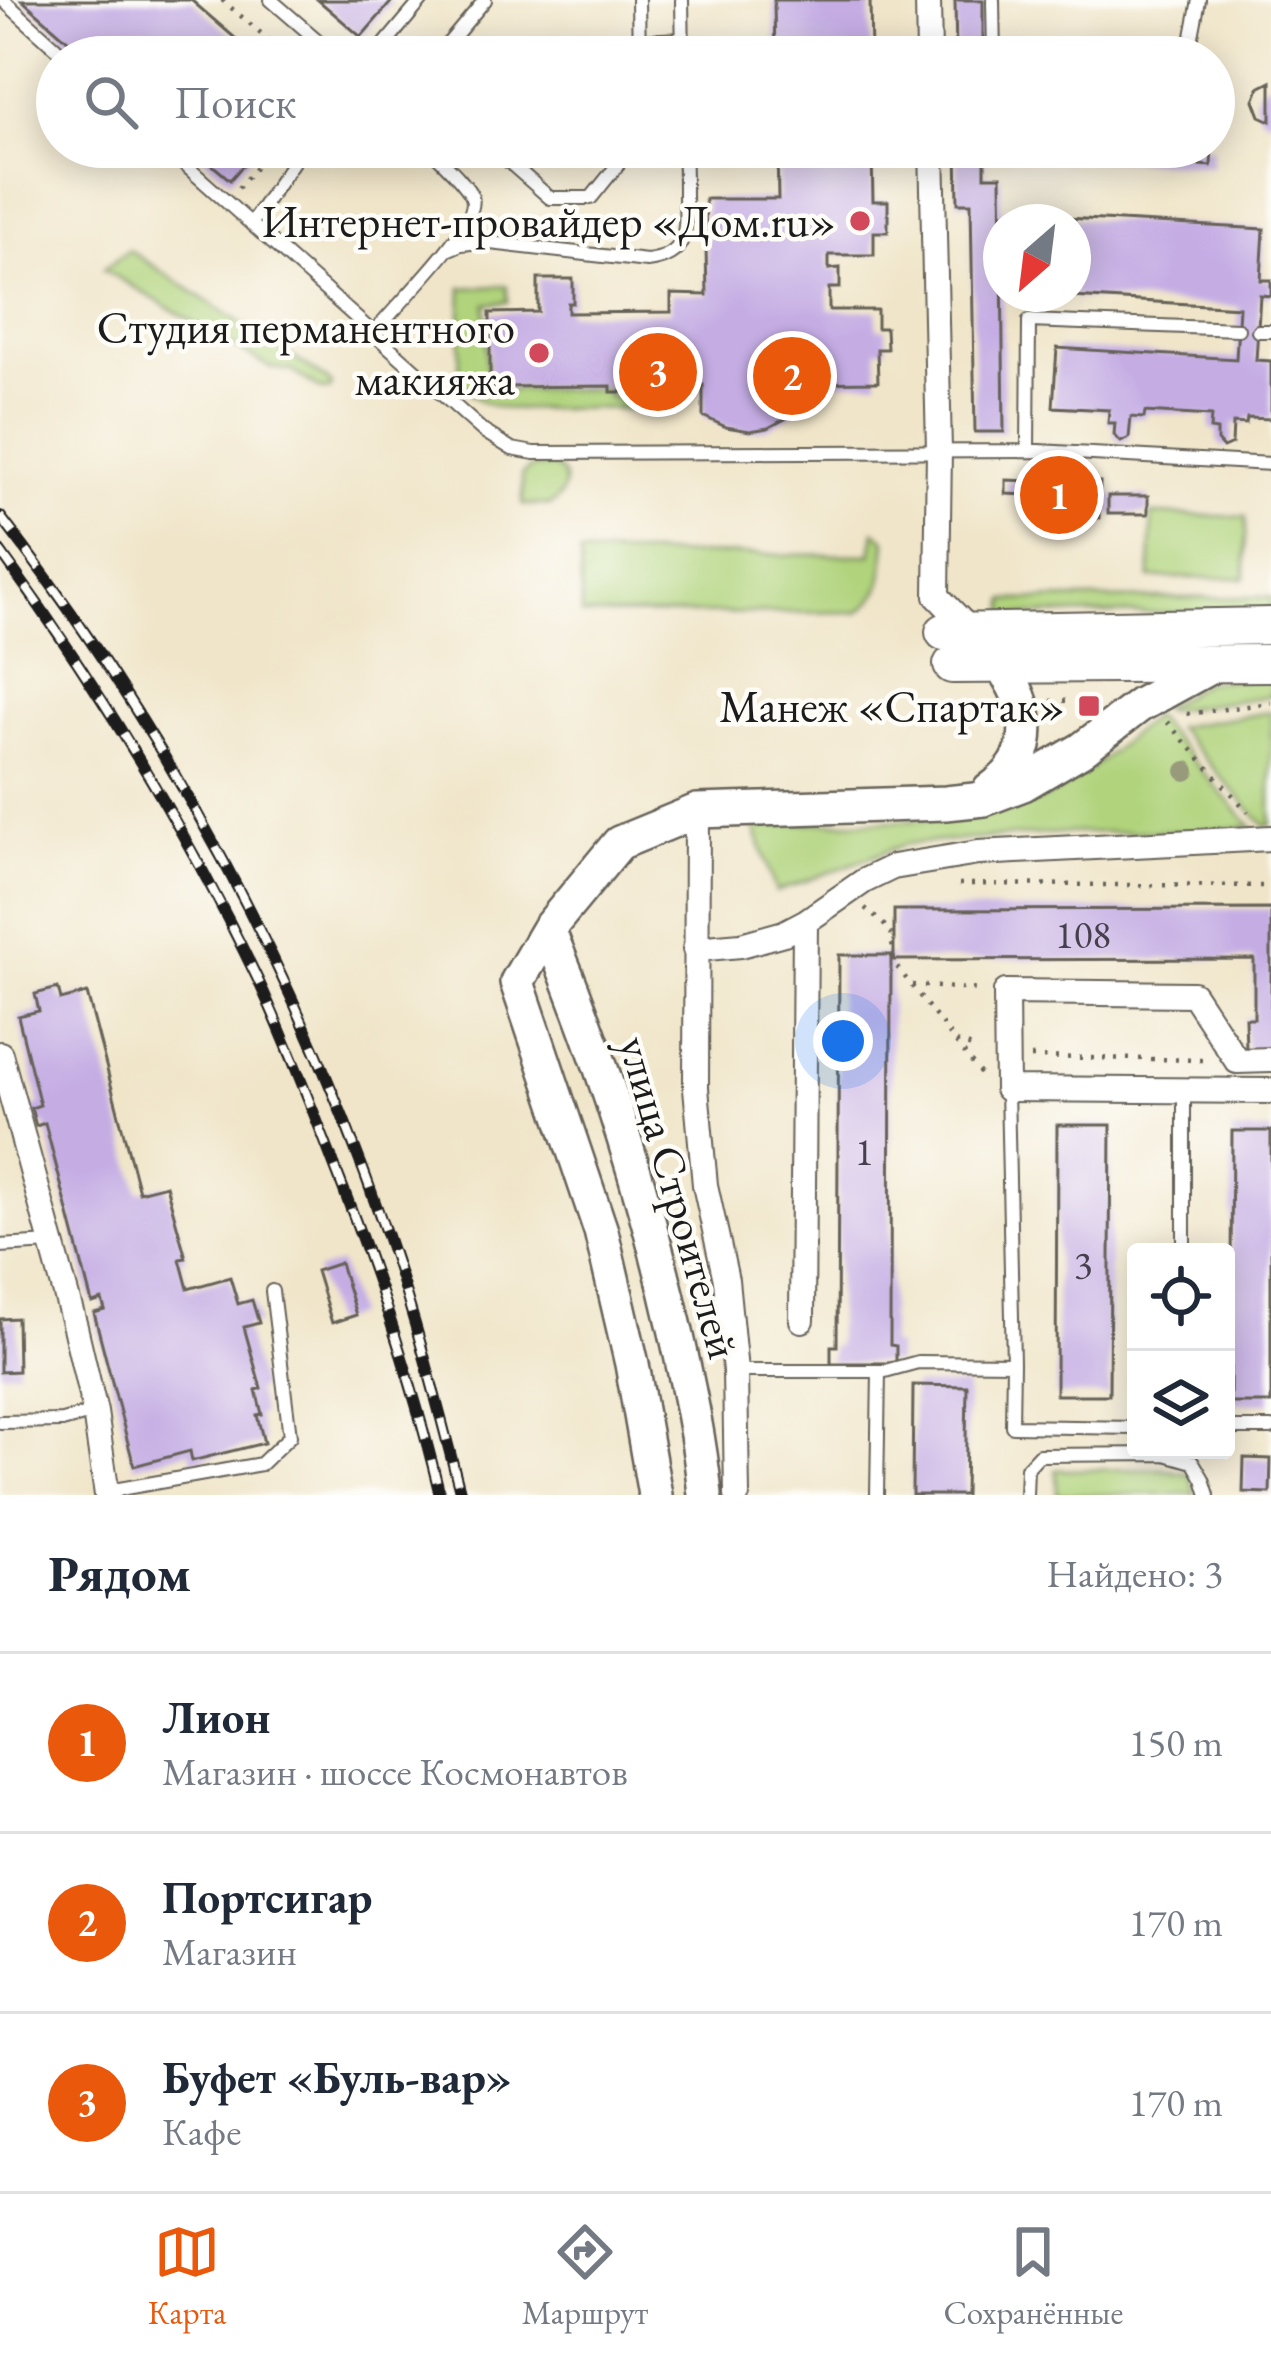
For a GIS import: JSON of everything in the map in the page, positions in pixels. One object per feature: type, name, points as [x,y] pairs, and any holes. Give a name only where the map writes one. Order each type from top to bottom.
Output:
[{"type":"main road","points":[[955,642],[1271,626]]},
{"type":"main road","points":[[955,642],[1000,663],[1271,663]]},
{"type":"main road","points":[[967,801],[1011,773],[1023,748],[1025,715],[1016,687],[1000,663]]},
{"type":"main road","points":[[548,928],[619,843],[697,811],[967,801],[1002,794],[1053,768],[1140,705],[1215,664]]},
{"type":"main road","name":"улица Строителей","points":[[548,928],[518,982],[601,1231],[632,1364],[655,1495]]},
{"type":"main road","name":"улица Строителей","points":[[548,928],[634,1172],[662,1273],[705,1495]]},
{"type":"street","points":[[928,0],[929,36]]},
{"type":"street","points":[[932,168],[937,596],[955,642]]},
{"type":"street","points":[[697,811],[696,1088],[705,1185],[726,1280],[735,1371],[737,1495]]},
{"type":"street","points":[[695,949],[764,940],[805,922],[893,867],[978,853],[1271,838]]},
{"type":"street","points":[[802,1320],[805,922]]},
{"type":"street","points":[[1271,1060],[1237,1060],[1193,994],[1006,992],[1007,1099],[1271,1091]]},
{"type":"street","points":[[0,1054],[95,1412],[107,1493]]},
{"type":"lane","points":[[3,0],[43,36]]},
{"type":"lane","points":[[271,0],[313,36]]},
{"type":"lane","points":[[392,36],[422,0]]},
{"type":"lane","points":[[455,36],[485,0]]},
{"type":"lane","points":[[638,0],[639,36]]},
{"type":"lane","points":[[682,0],[682,36]]},
{"type":"lane","points":[[993,0],[994,36]]},
{"type":"lane","points":[[1192,36],[1199,0]]},
{"type":"lane","points":[[188,168],[492,439],[522,452],[1028,451],[1271,464]]},
{"type":"lane","points":[[251,224],[287,168]]},
{"type":"lane","points":[[375,332],[470,219],[472,198],[447,168]]},
{"type":"lane","points":[[515,168],[550,198],[591,198],[615,168]]},
{"type":"lane","points":[[447,250],[481,242],[647,261],[665,257],[678,248],[686,229],[685,168]]},
{"type":"lane","points":[[1028,451],[1029,320],[1238,329]]},
{"type":"lane","points":[[1184,1091],[1184,1243]]},
{"type":"lane","points":[[1007,1099],[1012,1426],[1127,1428]]},
{"type":"lane","points":[[0,1246],[51,1244]]},
{"type":"lane","points":[[107,1493],[261,1464],[290,1436],[272,1291]]},
{"type":"lane","points":[[735,1371],[879,1371],[918,1362],[1013,1363]]},
{"type":"lane","points":[[877,1495],[879,1371]]},
{"type":"lane","points":[[0,1422],[62,1421],[95,1412]]},
{"type":"lane","points":[[1235,1428],[1271,1428]]},
{"type":"lane","points":[[1026,1495],[1027,1468],[1039,1455],[1144,1454],[1193,1462],[1208,1495]]},
{"type":"path","points":[[222,0],[265,36]]},
{"type":"path","points":[[255,168],[238,188],[262,209]]},
{"type":"path","points":[[676,389],[676,402]]},
{"type":"path","points":[[1043,701],[1103,700]]},
{"type":"path","points":[[1271,703],[1163,718],[1271,838]]},
{"type":"path","points":[[942,884],[1271,886]]},
{"type":"path","points":[[847,892],[891,931],[894,963],[1007,1099]]},
{"type":"path","points":[[912,986],[1006,992]]},
{"type":"path","points":[[956,1042],[1006,1057],[1237,1060]]},
{"type":"green space","points":[[129,250],[328,380],[330,389],[322,390],[292,371],[271,368],[103,269]]},
{"type":"green space","points":[[507,286],[508,302],[486,304],[487,390],[607,389],[608,396],[630,396],[631,388],[667,388],[668,408],[508,409],[472,395],[459,376],[462,288]]},
{"type":"green space","points":[[553,466],[564,480],[560,496],[551,505],[523,505],[522,474],[533,467]]},
{"type":"green space","points":[[1152,514],[1246,517],[1245,578],[1150,578]]},
{"type":"green space","points":[[875,531],[886,540],[882,581],[874,598],[858,612],[582,615],[580,554],[871,555]]},
{"type":"green space","points":[[1271,597],[1271,612],[1006,615],[1006,600]]},
{"type":"green space","points":[[1271,677],[1271,696],[1161,709],[1206,682]]},
{"type":"green space","points":[[1271,712],[1271,825],[1265,826],[1176,727]]},
{"type":"green space","points":[[1153,716],[1252,827],[906,844],[776,892],[754,824],[929,820],[981,816],[1029,805],[1064,788]]},
{"type":"green space","points":[[1162,1469],[1190,1474],[1195,1494],[1057,1495],[1056,1470]]},
{"type":"building","points":[[22,0],[191,0],[233,36],[63,36]]},
{"type":"building","points":[[318,0],[393,0],[360,36]]},
{"type":"building","points":[[774,0],[870,0],[871,36],[775,36]]},
{"type":"building","points":[[955,0],[983,0],[983,36],[956,36]]},
{"type":"building","points":[[1271,82],[1271,121],[1260,116],[1254,100],[1259,88]]},
{"type":"building","points":[[216,168],[241,168],[230,180]]},
{"type":"building","points":[[777,168],[872,168],[873,201],[888,201],[888,232],[874,232],[874,255],[829,255],[829,269],[840,268],[840,288],[829,288],[829,310],[877,310],[877,328],[886,328],[887,349],[877,349],[878,382],[792,383],[792,415],[768,428],[750,431],[703,416],[703,385],[628,386],[628,392],[611,392],[611,386],[490,387],[490,313],[538,312],[538,279],[573,279],[568,313],[671,312],[671,294],[707,295],[705,199],[778,199]]},
{"type":"building","points":[[957,168],[985,168],[985,176],[1001,176],[1001,204],[983,204],[983,312],[1003,312],[1004,432],[975,432],[971,203],[958,203]]},
{"type":"building","points":[[1091,219],[1264,229],[1261,280],[1271,280],[1271,296],[1260,295],[1256,360],[1271,361],[1271,419],[1233,423],[1232,444],[1223,448],[1217,430],[1210,429],[1211,416],[1145,412],[1144,418],[1131,417],[1129,438],[1121,442],[1114,435],[1115,423],[1108,423],[1109,410],[1053,407],[1057,348],[1236,359],[1239,307],[1091,298]]},
{"type":"building","points":[[1006,480],[1033,481],[1033,495],[1006,494]]},
{"type":"building","points":[[1047,481],[1100,482],[1099,518],[1046,516],[1042,488],[1047,488]]},
{"type":"building","points":[[1108,496],[1148,496],[1148,514],[1108,514]]},
{"type":"building","points":[[1271,909],[1271,1049],[1246,1049],[1245,1018],[1254,1018],[1254,959],[894,960],[894,910]]},
{"type":"building","points":[[839,955],[891,955],[890,1345],[896,1346],[896,1363],[831,1363],[831,1346],[837,1346]]},
{"type":"building","points":[[58,988],[61,1000],[87,993],[139,1192],[166,1185],[186,1258],[180,1259],[188,1289],[230,1277],[238,1304],[252,1300],[259,1323],[244,1327],[261,1388],[256,1390],[262,1414],[257,1415],[264,1443],[192,1461],[190,1451],[134,1466],[94,1313],[105,1310],[102,1300],[92,1303],[45,1123],[36,1126],[31,1108],[40,1105],[18,1016],[39,1011],[35,994]]},
{"type":"building","points":[[1057,1125],[1111,1125],[1109,1395],[1056,1395]]},
{"type":"building","points":[[1232,1131],[1271,1131],[1271,1403],[1235,1403],[1235,1243],[1231,1243]]},
{"type":"building","points":[[340,1263],[356,1315],[332,1323],[316,1271]]},
{"type":"building","points":[[17,1318],[18,1371],[0,1372],[0,1319]]},
{"type":"building","points":[[913,1385],[967,1386],[965,1495],[912,1495]]},
{"type":"building","points":[[1244,1458],[1271,1459],[1270,1493],[1243,1492]]},
{"type":"railway","points":[[0,516],[61,598],[172,770],[269,950],[312,1042],[386,1233],[461,1495]]},
{"type":"railway","points":[[0,551],[139,760],[258,980],[377,1282],[440,1495]]},
{"type":"place","name":"Интернет-провайдер «Дом.ru»","points":[[860,221]]},
{"type":"place","name":"Студия перманентного макияжа","points":[[539,353]]},
{"type":"place","name":"Буфет «Буль-вар»","points":[[658,372]]},
{"type":"place","name":"Портсигар","points":[[792,376]]},
{"type":"place","name":"Лион","points":[[1059,495]]},
{"type":"place","name":"Манеж «Спартак»","points":[[1089,706]]}]
